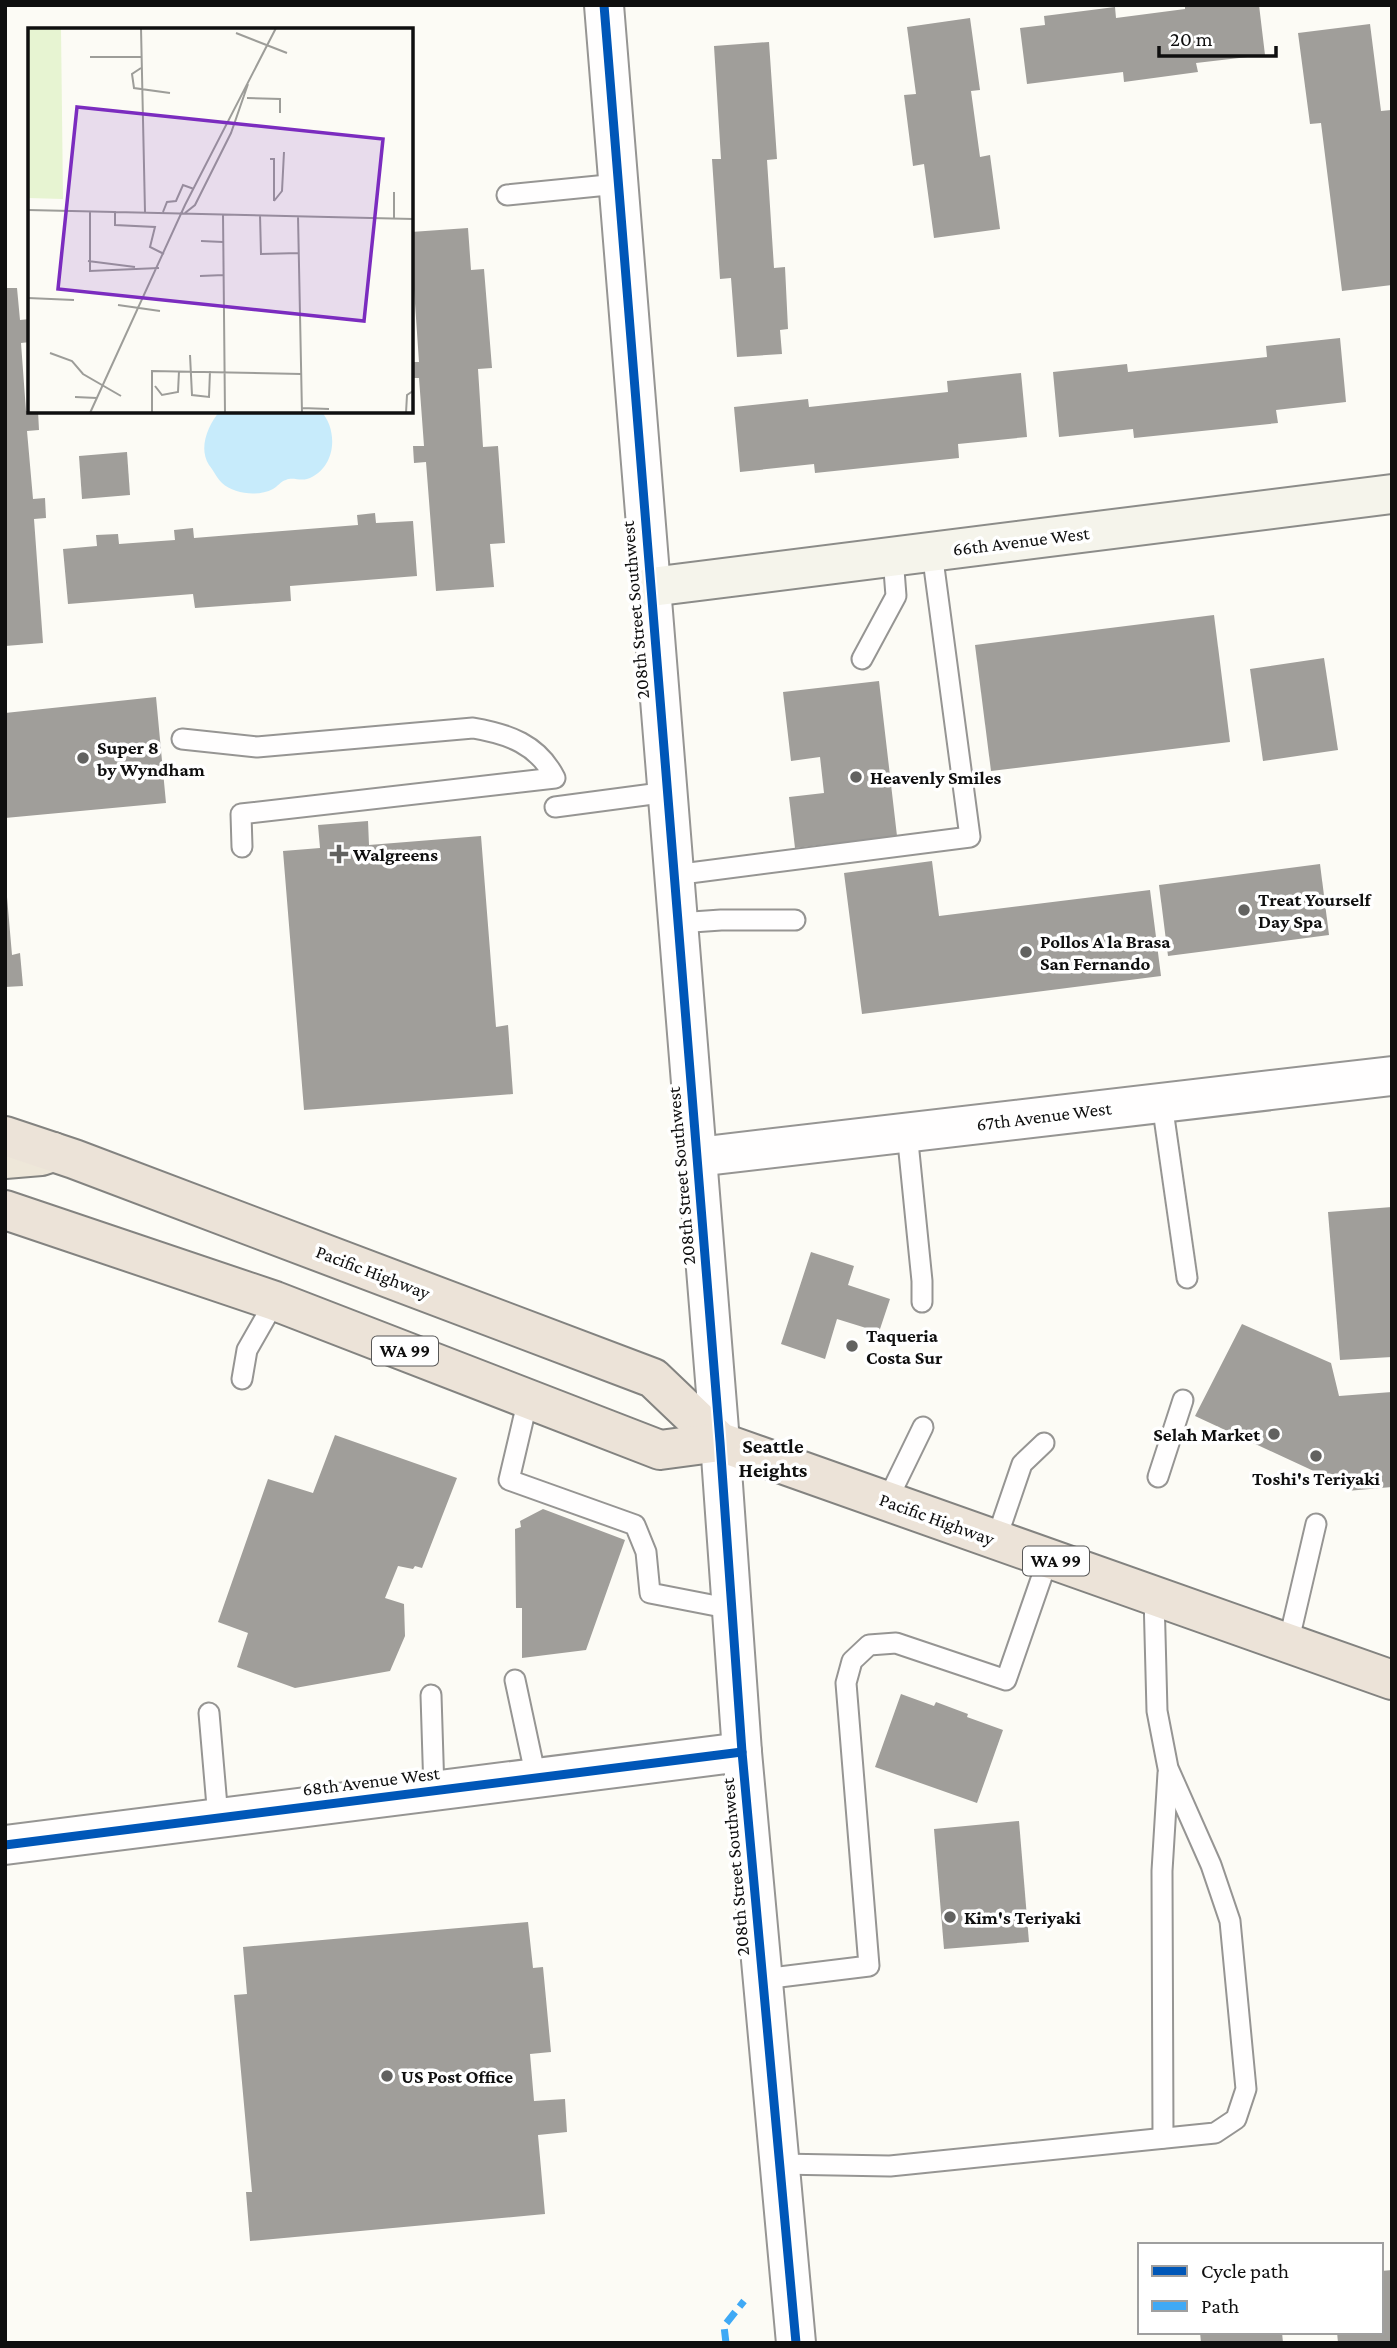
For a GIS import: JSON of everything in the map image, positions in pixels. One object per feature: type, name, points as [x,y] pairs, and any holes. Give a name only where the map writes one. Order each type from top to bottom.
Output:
[{"type":"highway","name":"Pacific Highway","points":[[5,1136],[653,1378],[720,1442],[1392,1680]]},
{"type":"highway","name":"Pacific Highway","points":[[5,1210],[275,1301],[660,1450],[720,1442]]},
{"type":"main road","name":"66th Avenue West","points":[[651,587],[1392,494]]},
{"type":"main road","points":[[5,1159],[41,1156],[53,1152]]},
{"type":"street","name":"208th Street Southwest","points":[[604,5],[720,1442],[742,1752],[796,2343]]},
{"type":"street","name":"67th Avenue West","points":[[697,1157],[1392,1076]]},
{"type":"street","name":"68th Avenue West","points":[[5,1846],[742,1752]]},
{"type":"lane","points":[[508,195],[618,184]]},
{"type":"lane","points":[[674,875],[970,837],[933,552]]},
{"type":"lane","points":[[862,659],[896,596],[893,557]]},
{"type":"lane","points":[[182,739],[257,747],[473,728],[502,733],[530,748],[547,762],[555,778],[241,814],[242,846]]},
{"type":"lane","points":[[555,807],[668,792]]},
{"type":"lane","points":[[678,923],[795,919]]},
{"type":"lane","points":[[1161,1103],[1187,1278]]},
{"type":"lane","points":[[907,1132],[922,1302]]},
{"type":"lane","points":[[242,1379],[247,1350],[275,1301]]},
{"type":"lane","points":[[528,1399],[509,1480],[635,1525],[646,1552],[650,1593],[732,1609]]},
{"type":"lane","points":[[1158,1477],[1183,1399]]},
{"type":"lane","points":[[887,1501],[923,1427]]},
{"type":"lane","points":[[996,1540],[1022,1464],[1044,1443]]},
{"type":"lane","points":[[1288,1644],[1316,1524]]},
{"type":"lane","points":[[763,1979],[869,1966],[846,1683],[852,1661],[869,1645],[896,1643],[1006,1680],[1048,1559]]},
{"type":"lane","points":[[779,2164],[890,2166],[1215,2133],[1236,2119],[1246,2090],[1230,1921],[1211,1865],[1168,1768],[1157,1711],[1154,1597]]},
{"type":"lane","points":[[515,1680],[536,1778]]},
{"type":"lane","points":[[431,1695],[434,1791]]},
{"type":"lane","points":[[209,1713],[218,1818]]},
{"type":"lane","points":[[1163,2138],[1162,1871],[1168,1768]]},
{"type":"water","points":[[219,413],[322,413],[330,429],[332,449],[324,467],[317,474],[302,480],[288,479],[273,489],[260,493],[246,493],[227,487],[209,465],[204,444]]},
{"type":"building","points":[[1185,5],[1259,5],[1265,55],[1196,63],[1198,72],[1124,82],[1123,72],[1027,84],[1020,28],[1045,25],[1044,16],[1115,7],[1116,18],[1185,9]]},
{"type":"building","points":[[970,18],[980,90],[971,91],[980,157],[990,155],[1000,229],[934,238],[924,164],[913,166],[904,95],[916,94],[907,27]]},
{"type":"building","points":[[1370,24],[1381,111],[1391,110],[1392,116],[1392,285],[1342,291],[1321,123],[1310,124],[1298,33]]},
{"type":"building","points":[[769,42],[777,159],[767,160],[774,268],[785,267],[788,329],[780,330],[782,354],[737,357],[731,278],[720,279],[712,159],[721,159],[714,46]]},
{"type":"building","points":[[468,228],[471,270],[484,269],[492,368],[478,369],[483,447],[498,446],[505,543],[490,544],[494,587],[436,591],[426,462],[414,463],[413,446],[424,446],[419,378],[413,378],[413,362],[419,362],[413,289],[413,232]]},
{"type":"building","points":[[5,288],[17,288],[20,320],[28,319],[28,342],[21,343],[26,411],[38,413],[39,430],[27,431],[33,499],[45,498],[46,518],[34,519],[43,643],[5,646]]},
{"type":"building","points":[[1340,338],[1346,402],[1276,410],[1278,423],[1134,438],[1133,429],[1059,437],[1053,372],[1127,364],[1128,372],[1267,357],[1266,346]]},
{"type":"building","points":[[1021,373],[1027,437],[958,444],[959,458],[815,473],[814,464],[740,472],[734,407],[808,399],[809,407],[948,392],[947,381]]},
{"type":"building","points":[[127,452],[130,495],[82,499],[79,456]]},
{"type":"building","points":[[375,513],[376,523],[413,521],[417,576],[290,586],[291,601],[195,608],[193,594],[68,604],[63,549],[97,546],[96,535],[118,534],[119,544],[175,540],[174,530],[193,528],[194,538],[358,525],[357,515]]},
{"type":"building","points":[[1214,615],[1230,742],[991,771],[975,645]]},
{"type":"building","points":[[1324,658],[1338,750],[1263,761],[1250,669]]},
{"type":"building","name":"Heavenly Smiles","points":[[879,681],[897,836],[795,848],[789,797],[824,793],[820,757],[791,761],[783,692]]},
{"type":"building","name":"Super 8 by Wyndham","points":[[156,697],[166,803],[5,818],[5,713]]},
{"type":"building","name":"Walgreens","points":[[368,821],[369,845],[481,836],[496,1027],[508,1025],[513,1094],[304,1110],[283,851],[320,848],[318,825]]},
{"type":"building","points":[[932,861],[939,916],[1150,890],[1161,976],[862,1014],[844,873]]},
{"type":"building","name":"Treat Yourself Day Spa","points":[[1320,864],[1329,935],[1168,956],[1159,885]]},
{"type":"building","points":[[5,897],[12,955],[20,953],[23,986],[5,987]]},
{"type":"building","points":[[1392,1207],[1392,1357],[1340,1360],[1328,1212]]},
{"type":"building","points":[[811,1252],[854,1266],[848,1285],[890,1299],[879,1332],[837,1319],[825,1359],[781,1344]]},
{"type":"building","points":[[1242,1324],[1331,1363],[1339,1396],[1392,1392],[1392,1487],[1347,1491],[1346,1486],[1195,1416]]},
{"type":"building","points":[[335,1435],[457,1478],[422,1568],[398,1566],[385,1598],[404,1604],[405,1636],[390,1671],[295,1688],[237,1667],[248,1633],[218,1622],[268,1479],[313,1493]]},
{"type":"building","points":[[543,1509],[625,1540],[586,1650],[522,1658],[522,1608],[516,1608],[515,1529],[521,1527],[520,1521]]},
{"type":"building","points":[[901,1694],[934,1706],[936,1702],[1003,1730],[977,1803],[875,1767]]},
{"type":"building","points":[[1019,1821],[1029,1942],[944,1949],[934,1829]]},
{"type":"building","name":"US Post Office","points":[[528,1922],[533,1968],[543,1967],[551,2052],[530,2054],[534,2101],[565,2099],[567,2132],[538,2135],[545,2214],[250,2241],[246,2192],[252,2192],[234,1995],[247,1994],[243,1947]]},
{"type":"building","points":[[1392,2270],[1392,2343],[1338,2343],[1337,2334],[1383,2334],[1383,2271]]},
{"type":"building","points":[[1200,2334],[1282,2334],[1283,2343],[1201,2343]]},
{"type":"marked path","points":[[726,2343],[724,2326],[744,2301]]},
{"type":"cycle path","points":[[604,5],[720,1442],[742,1752],[796,2343]]},
{"type":"cycle path","points":[[5,1845],[742,1752]]},
{"type":"place","name":"Super 8 by Wyndham","points":[[83,758]]},
{"type":"place","name":"Heavenly Smiles","points":[[856,777]]},
{"type":"place","name":"Walgreens","points":[[339,854]]},
{"type":"place","name":"Treat Yourself Day Spa","points":[[1244,910]]},
{"type":"place","name":"Pollos A la Brasa San Fernando","points":[[1026,952]]},
{"type":"place","name":"Taqueria Costa Sur","points":[[852,1346]]},
{"type":"place","name":"Selah Market","points":[[1274,1434]]},
{"type":"place","name":"Toshi's Teriyaki","points":[[1316,1456]]},
{"type":"place","name":"Kim's Teriyaki","points":[[950,1917]]},
{"type":"place","name":"US Post Office","points":[[387,2076]]},
{"type":"district","name":"Seattle Heights","points":[[773,1458]]}]
